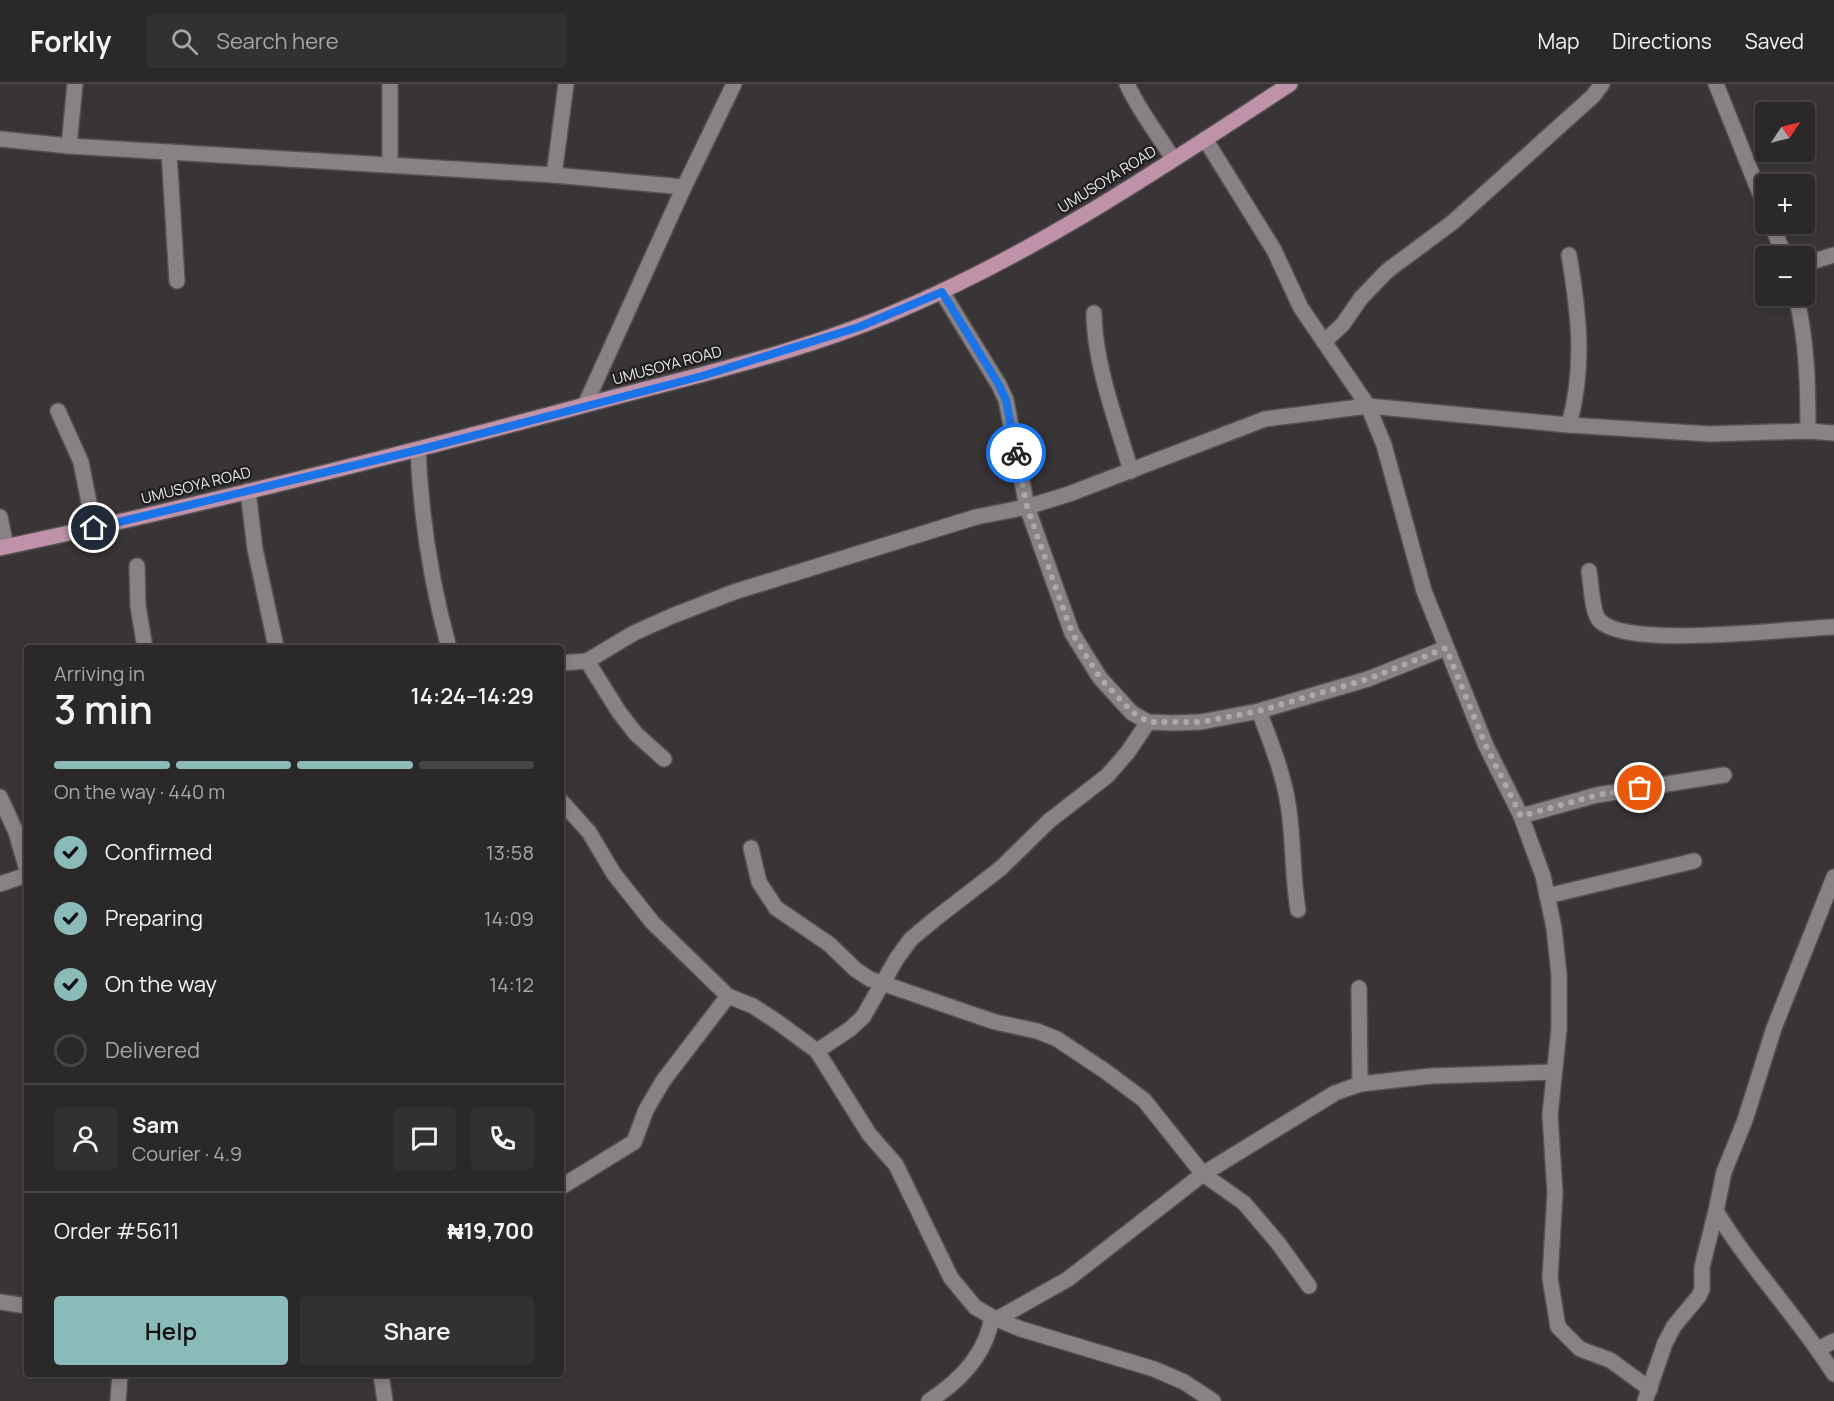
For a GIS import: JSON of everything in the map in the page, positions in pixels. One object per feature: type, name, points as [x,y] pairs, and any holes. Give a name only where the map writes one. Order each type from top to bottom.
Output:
[{"type":"main road","name":"UMUSOYA ROAD","points":[[7,549],[418,450],[702,376],[859,327],[942,292],[1035,244],[1290,84]]},
{"type":"street","points":[[69,146],[75,84]]},
{"type":"street","points":[[390,84],[390,165]]},
{"type":"street","points":[[554,175],[566,84]]},
{"type":"street","points":[[585,405],[684,187],[734,84]]},
{"type":"street","points":[[1127,84],[1136,104],[1156,130],[1173,159]]},
{"type":"street","points":[[1324,342],[1343,324],[1361,298],[1387,271],[1453,222],[1593,96],[1602,84]]},
{"type":"street","points":[[1716,84],[1755,182]]},
{"type":"street","points":[[1205,139],[1274,250],[1301,308],[1368,406],[1384,445],[1424,591],[1486,746],[1521,816],[1543,876],[1554,928],[1559,975],[1559,1029],[1550,1115],[1555,1193],[1550,1278],[1558,1327],[1580,1348],[1610,1360],[1647,1395],[1665,1343],[1674,1326],[1702,1289],[1702,1267],[1724,1172],[1745,1120],[1774,1028],[1834,877]]},
{"type":"street","points":[[0,140],[554,175],[684,187]]},
{"type":"street","points":[[169,152],[177,281]]},
{"type":"street","points":[[1569,255],[1579,314],[1579,362],[1576,398],[1569,425]]},
{"type":"street","points":[[1815,261],[1834,255]]},
{"type":"street","points":[[942,292],[1006,400],[1027,507],[1072,633],[1100,678],[1132,712],[1148,722],[1201,722],[1259,711],[1368,679],[1446,648]]},
{"type":"street","points":[[1798,306],[1804,329],[1808,382],[1808,431]]},
{"type":"street","points":[[1094,313],[1094,336],[1113,413],[1131,471]]},
{"type":"street","points":[[564,663],[587,661],[662,620],[734,592],[976,517],[1027,507],[1131,471],[1265,419],[1368,406],[1569,425],[1710,434],[1808,431],[1834,433]]},
{"type":"street","points":[[58,411],[81,462],[94,528]]},
{"type":"street","points":[[418,450],[426,541],[436,602],[448,645]]},
{"type":"street","points":[[248,490],[255,549],[274,642]]},
{"type":"street","points":[[0,517],[7,549]]},
{"type":"street","points":[[137,566],[138,606],[144,645]]},
{"type":"street","points":[[1589,571],[1597,616],[1605,626],[1662,635],[1697,636],[1834,627]]},
{"type":"street","points":[[587,661],[619,712],[636,734],[664,759]]},
{"type":"street","points":[[1259,711],[1274,751],[1287,802],[1298,910]]},
{"type":"street","points":[[818,1051],[863,1017],[881,984],[911,939],[1001,868],[1049,821],[1107,776],[1128,752],[1148,722]]},
{"type":"street","points":[[1521,816],[1597,795],[1724,775]]},
{"type":"street","points":[[0,797],[16,832],[24,860]]},
{"type":"street","points":[[564,804],[589,832],[614,874],[652,923],[728,996],[760,1011],[818,1051],[869,1134],[896,1165],[951,1278],[975,1307],[995,1318],[1154,1369],[1184,1382],[1213,1401]]},
{"type":"street","points":[[751,848],[759,882],[776,908],[829,944],[856,970],[881,984],[995,1022],[1037,1031],[1057,1039],[1144,1100],[1203,1174],[1244,1203],[1278,1243],[1309,1286]]},
{"type":"street","points":[[1547,896],[1694,861]]},
{"type":"street","points":[[0,884],[24,876]]},
{"type":"street","points":[[1359,988],[1360,1084]]},
{"type":"street","points":[[564,1185],[634,1142],[646,1110],[663,1081],[728,996]]},
{"type":"street","points":[[929,1401],[956,1381],[970,1365],[984,1347],[995,1318],[1068,1279],[1203,1174],[1335,1093],[1360,1084],[1431,1076],[1554,1072]]},
{"type":"street","points":[[1716,1211],[1731,1236],[1818,1349],[1834,1374]]},
{"type":"street","points":[[1707,1246],[1731,1236]]},
{"type":"street","points":[[0,1302],[24,1306]]},
{"type":"street","points":[[1818,1349],[1834,1341]]},
{"type":"street","points":[[118,1401],[120,1377]]},
{"type":"street","points":[[381,1377],[385,1401]]},
{"type":"way so far","points":[[1016,453],[1027,507],[1072,633],[1100,678],[1132,712],[1148,722],[1201,722],[1259,711],[1368,679],[1446,648],[1486,746],[1521,816],[1597,795],[1640,788]]},
{"type":"route","points":[[94,528],[418,450],[702,376],[859,327],[942,292],[1006,400],[1016,453]]}]
